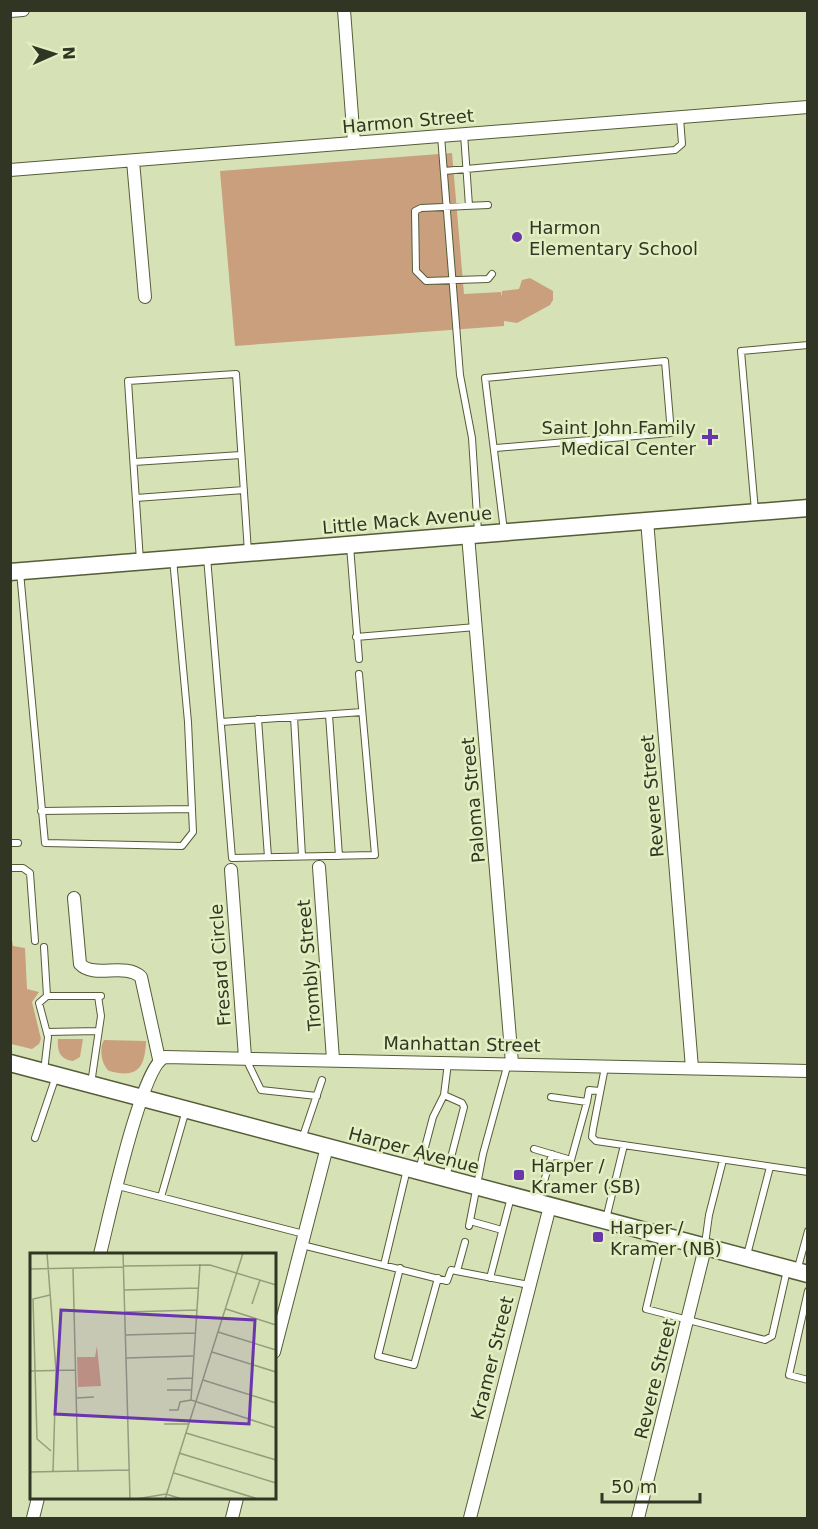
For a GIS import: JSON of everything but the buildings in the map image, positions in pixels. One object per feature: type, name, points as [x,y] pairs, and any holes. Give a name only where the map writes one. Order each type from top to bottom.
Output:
[{"type":"main road","name":"Little Mack Avenue","points":[[15,572],[807,508]]},
{"type":"main road","name":"Harper Avenue","points":[[10,1064],[797,1272]]},
{"type":"street","points":[[10,12],[23,10]]},
{"type":"street","points":[[344,10],[354,143]]},
{"type":"street","name":"Harmon Street","points":[[10,170],[807,107]]},
{"type":"street","points":[[133,160],[145,297]]},
{"type":"street","name":"Revere Street","points":[[647,520],[692,1068]]},
{"type":"street","name":"Paloma Street","points":[[473,535],[477,627],[510,1063]]},
{"type":"street","name":"Fresard Circle","points":[[231,864],[245,1057]]},
{"type":"street","name":"Trombly Street","points":[[319,867],[333,1059]]},
{"type":"street","points":[[74,898],[80,963],[87,969],[132,971],[141,977],[159,1059],[141,1097],[100,1253]]},
{"type":"street","name":"Manhattan Street","points":[[159,1059],[172,1056],[245,1057],[807,1071]]},
{"type":"street","points":[[276,1344],[327,1147]]},
{"type":"street","name":"Kramer Street","points":[[470,1518],[529,1286],[544,1204]]},
{"type":"street","name":"Revere Street","points":[[638,1518],[705,1248]]},
{"type":"street","points":[[33,1518],[38,1499]]},
{"type":"street","points":[[232,1518],[237,1499]]},
{"type":"lane","points":[[444,171],[675,150],[682,144],[680,118]]},
{"type":"lane","points":[[464,134],[469,206]]},
{"type":"lane","points":[[441,136],[460,375],[472,438],[473,535]]},
{"type":"lane","points":[[488,205],[421,208],[413,214],[416,271],[418,277],[426,281],[488,279],[492,274]]},
{"type":"lane","points":[[755,512],[741,351],[807,345]]},
{"type":"lane","points":[[496,448],[671,433],[665,361],[485,378],[489,420],[496,448],[504,532]]},
{"type":"lane","points":[[140,561],[128,381],[236,374],[248,553]]},
{"type":"lane","points":[[134,462],[241,455]]},
{"type":"lane","points":[[136,498],[244,490]]},
{"type":"lane","points":[[350,544],[359,659]]},
{"type":"lane","points":[[207,556],[231,864],[268,857],[375,855],[359,674]]},
{"type":"lane","points":[[15,572],[45,843],[182,846],[193,832],[173,559]]},
{"type":"lane","points":[[356,637],[477,627]]},
{"type":"lane","points":[[221,722],[362,712]]},
{"type":"lane","points":[[329,714],[339,856]]},
{"type":"lane","points":[[294,717],[302,856]]},
{"type":"lane","points":[[258,719],[268,857]]},
{"type":"lane","points":[[41,811],[192,809]]},
{"type":"lane","points":[[10,868],[24,868],[30,873],[35,941]]},
{"type":"lane","points":[[44,947],[46,996]]},
{"type":"lane","points":[[35,1138],[50,1073],[47,1032],[39,1003],[46,996],[100,996],[101,1016],[91,1084]]},
{"type":"lane","points":[[47,1032],[98,1031]]},
{"type":"lane","points":[[245,1057],[261,1090],[317,1096]]},
{"type":"lane","points":[[384,1264],[413,1169],[444,1095],[448,1061]]},
{"type":"lane","points":[[502,1230],[470,1224],[483,1154],[510,1063]]},
{"type":"lane","points":[[605,1066],[592,1137],[596,1141],[807,1172]]},
{"type":"lane","points":[[301,1140],[322,1080]]},
{"type":"lane","points":[[534,1149],[571,1160],[589,1090],[600,1091]]},
{"type":"lane","points":[[444,1095],[462,1103],[464,1107],[446,1178]]},
{"type":"lane","points":[[551,1097],[587,1101]]},
{"type":"lane","points":[[161,1197],[186,1109]]},
{"type":"lane","points":[[606,1220],[624,1145]]},
{"type":"lane","points":[[544,1204],[552,1154]]},
{"type":"lane","points":[[705,1248],[709,1215],[723,1160]]},
{"type":"lane","points":[[746,1258],[770,1167]]},
{"type":"lane","points":[[118,1186],[447,1281],[451,1270],[529,1286]]},
{"type":"lane","points":[[490,1278],[512,1195]]},
{"type":"lane","points":[[664,1236],[646,1309],[765,1340],[772,1336],[797,1272],[807,1231]]},
{"type":"lane","points":[[457,1271],[465,1242]]},
{"type":"lane","points":[[400,1268],[378,1356],[414,1365],[438,1278]]},
{"type":"lane","points":[[807,1291],[789,1375],[807,1380]]},
{"type":"shaded area","points":[[452,153],[464,294],[501,292],[502,297],[502,291],[519,289],[522,280],[530,278],[553,291],[553,300],[550,305],[517,323],[504,321],[504,326],[235,346],[220,171]]},
{"type":"shaded area","points":[[10,929],[13,946],[25,948],[27,989],[39,992],[32,1002],[41,1039],[39,1044],[32,1049],[11,1044]]},
{"type":"shaded area","points":[[58,1039],[83,1039],[80,1057],[73,1061],[62,1057],[58,1048]]},
{"type":"shaded area","points":[[104,1040],[146,1041],[141,1065],[132,1072],[109,1071],[102,1056]]},
{"type":"place","name":"Harmon Elementary School","points":[[517,237]]},
{"type":"place","name":"Saint John Family Medical Center","points":[[710,437]]},
{"type":"place","name":"Harper / Kramer (SB)","points":[[519,1175]]},
{"type":"place","name":"Harper / Kramer (NB)","points":[[598,1237]]}]
